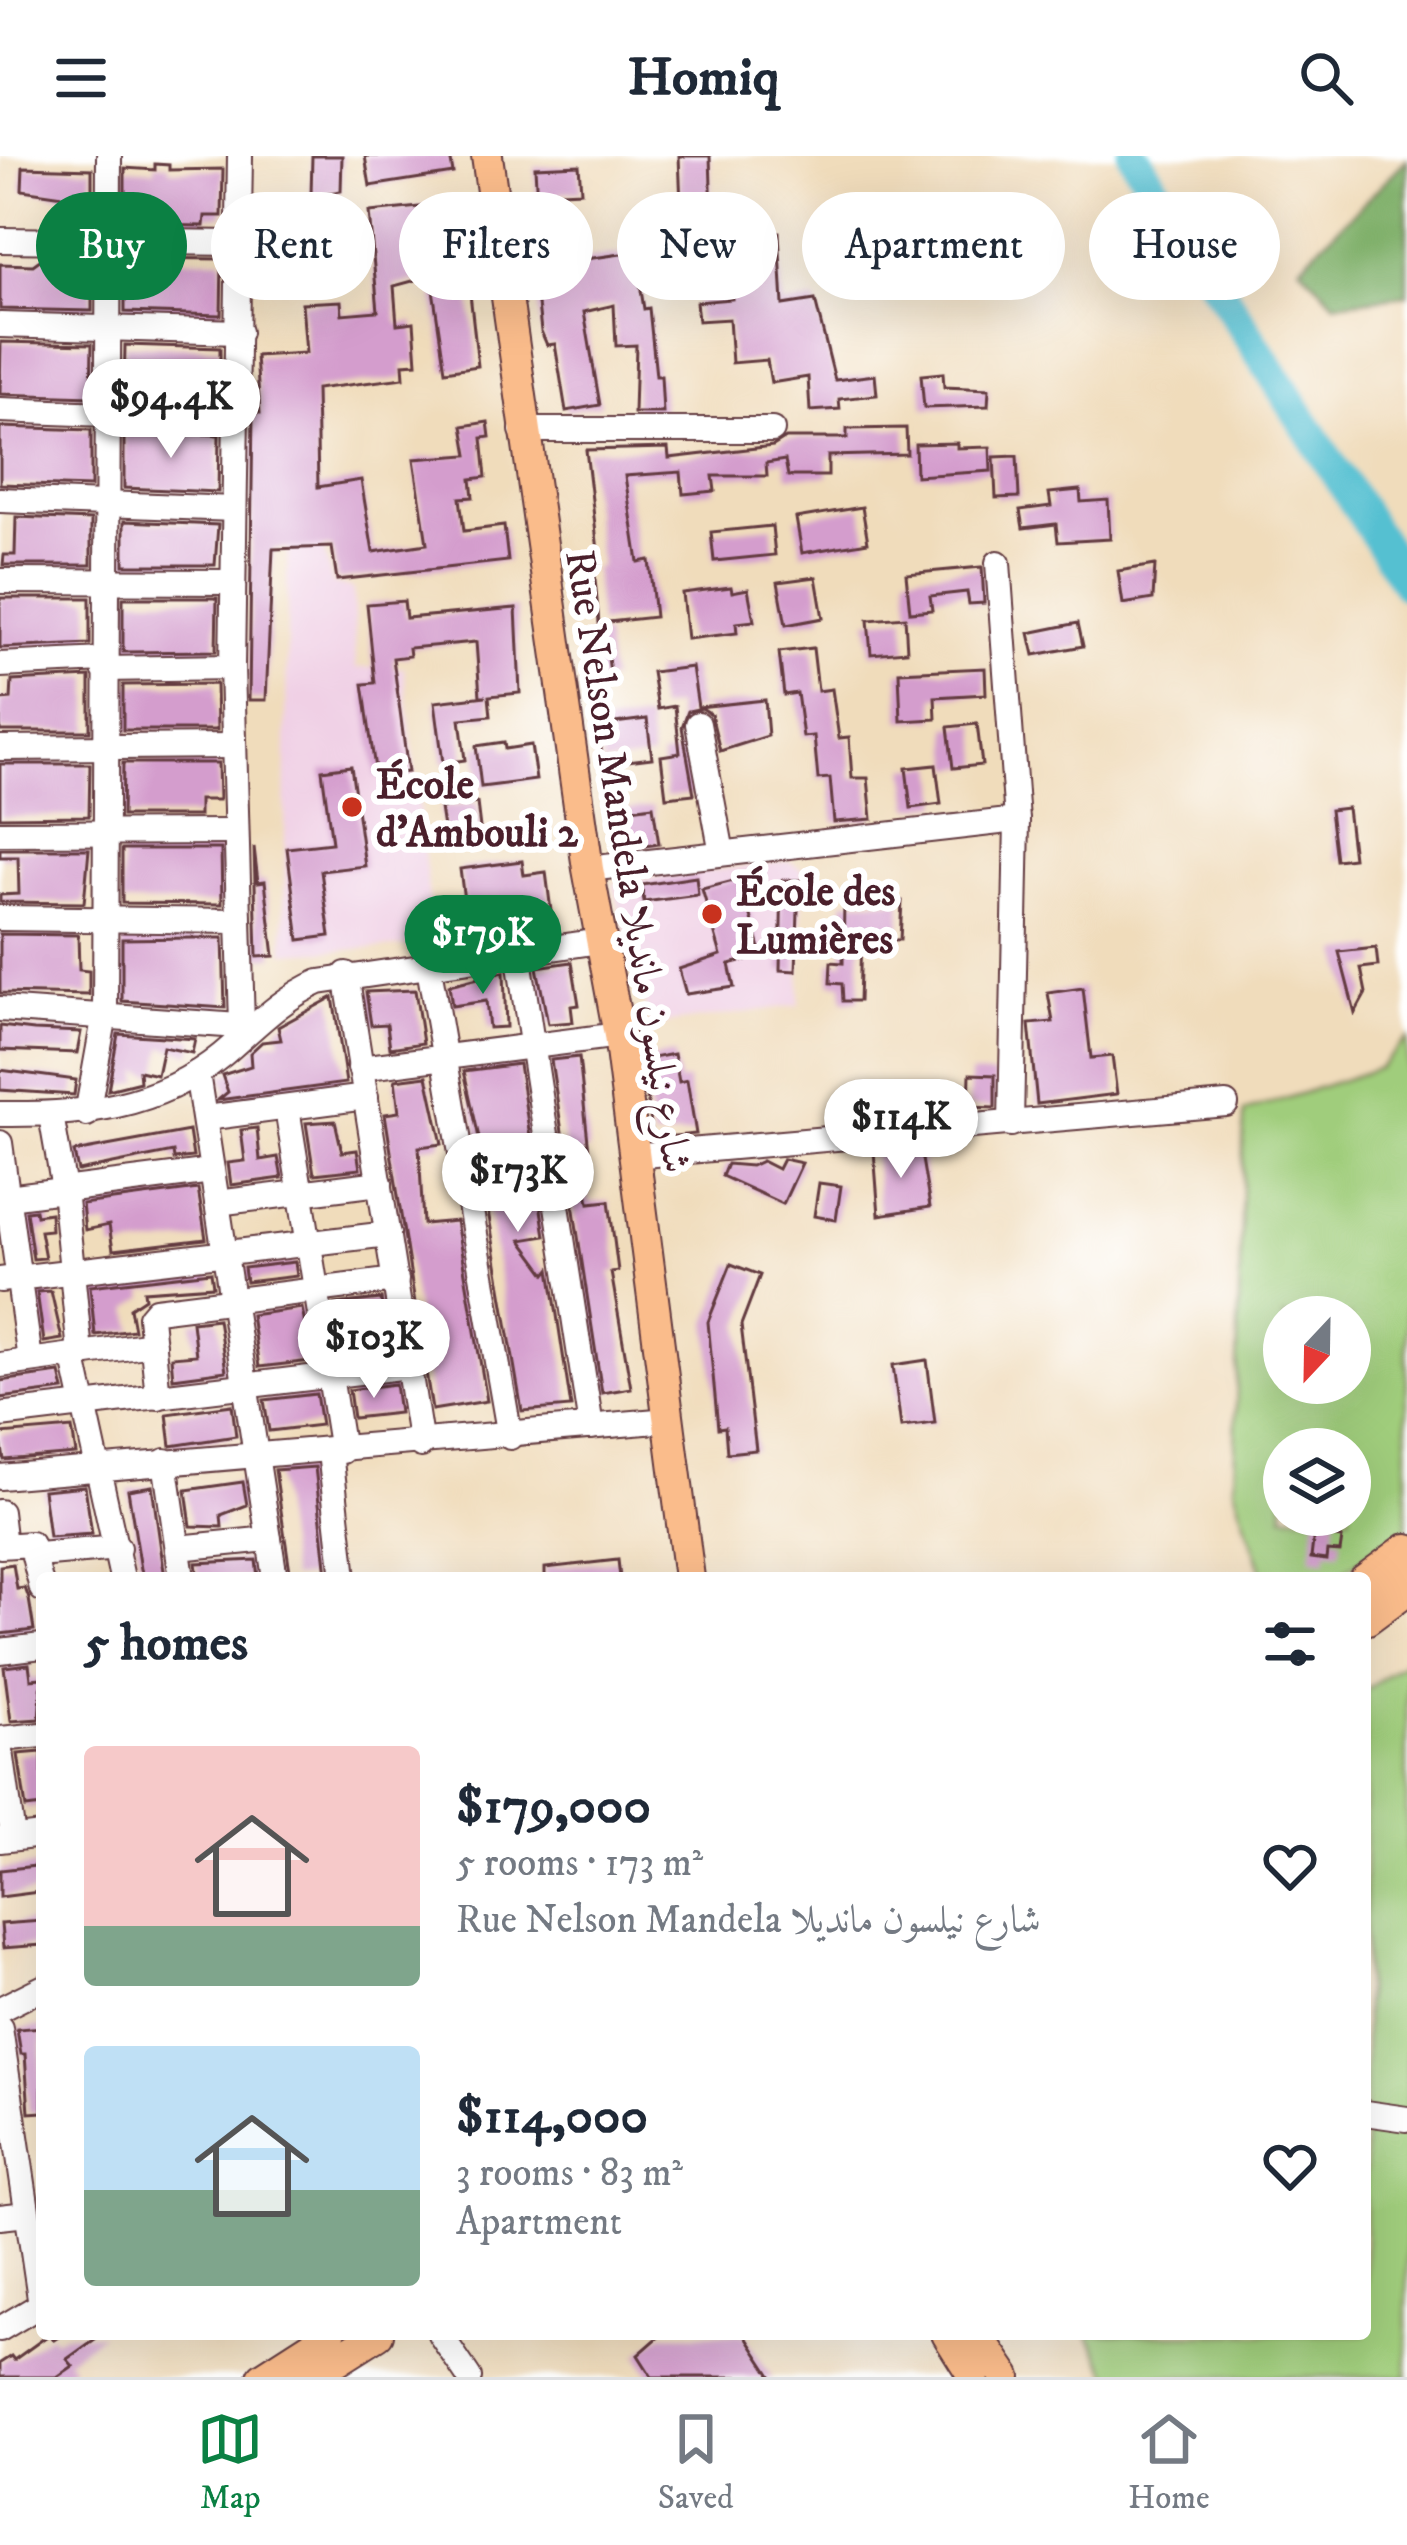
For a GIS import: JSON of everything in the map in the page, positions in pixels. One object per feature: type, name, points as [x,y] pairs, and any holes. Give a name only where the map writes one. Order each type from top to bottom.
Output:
[{"type":"highway","points":[[1371,1579],[1407,1552]]},
{"type":"highway","points":[[1371,1613],[1407,1586]]},
{"type":"main road","name":"Rue Nelson Mandela شارع نيلسون مانديلا","points":[[488,156],[522,430],[588,869],[619,1035],[688,1572]]},
{"type":"main road","points":[[263,2377],[321,2340]]},
{"type":"main road","points":[[310,2377],[369,2340]]},
{"type":"main road","points":[[950,2340],[974,2377]]},
{"type":"main road","points":[[981,2340],[1006,2377]]},
{"type":"street","points":[[110,156],[110,192]]},
{"type":"street","points":[[240,156],[240,192]]},
{"type":"street","points":[[0,240],[36,241]]},
{"type":"street","points":[[87,1114],[105,1014],[102,836],[108,300]]},
{"type":"street","points":[[238,300],[233,746],[237,921],[248,1026]]},
{"type":"street","points":[[0,325],[238,332]]},
{"type":"street","points":[[0,410],[237,419]]},
{"type":"street","points":[[522,430],[772,430]]},
{"type":"street","points":[[0,500],[233,509]]},
{"type":"street","points":[[998,563],[1017,820],[1011,1124]]},
{"type":"street","points":[[0,580],[233,582]]},
{"type":"street","points":[[0,665],[232,667]]},
{"type":"street","points":[[698,724],[722,853]]},
{"type":"street","points":[[0,748],[233,746]]},
{"type":"street","points":[[588,869],[1017,820]]},
{"type":"street","points":[[0,832],[102,836],[235,832]]},
{"type":"street","points":[[0,918],[237,921]]},
{"type":"street","points":[[0,1114],[87,1114],[147,1099],[197,1073],[290,995],[346,974],[600,941]]},
{"type":"street","points":[[518,952],[591,1427]]},
{"type":"street","points":[[428,962],[510,1437]]},
{"type":"street","points":[[346,974],[422,1444]]},
{"type":"street","points":[[0,1009],[248,1026]]},
{"type":"street","points":[[360,1068],[619,1035]]},
{"type":"street","points":[[197,1073],[274,1572]]},
{"type":"street","points":[[206,1118],[366,1097]]},
{"type":"street","points":[[632,1156],[1226,1104]]},
{"type":"street","points":[[287,1108],[336,1451],[344,1572]]},
{"type":"street","points":[[51,1115],[74,1271],[76,1354],[121,1572]]},
{"type":"street","points":[[0,1143],[9,1279],[30,1360]]},
{"type":"street","points":[[3,1197],[212,1171]]},
{"type":"street","points":[[217,1203],[380,1183]]},
{"type":"street","points":[[9,1279],[388,1234]]},
{"type":"street","points":[[158,1396],[150,1317],[156,1310],[396,1280]]},
{"type":"street","points":[[0,1365],[153,1344]]},
{"type":"street","points":[[0,1415],[409,1366]]},
{"type":"street","points":[[0,1477],[669,1420]]},
{"type":"street","points":[[165,1461],[181,1572]]},
{"type":"street","points":[[0,1512],[2,1545],[31,1544],[40,1572]]},
{"type":"street","points":[[178,1548],[269,1539]]},
{"type":"street","points":[[38,1555],[118,1548]]},
{"type":"street","points":[[0,1651],[36,1647]]},
{"type":"street","points":[[36,1736],[0,1742],[6,1838],[36,1835]]},
{"type":"street","points":[[0,2009],[36,1991]]},
{"type":"street","points":[[0,2028],[5,2100],[36,2270]]},
{"type":"street","points":[[1371,2115],[1407,2119]]},
{"type":"street","points":[[0,2217],[28,2214]]},
{"type":"street","points":[[0,2330],[36,2308]]},
{"type":"street","points":[[444,2340],[469,2377]]},
{"type":"shaded area","name":"École d'Ambouli 2","points":[[288,510],[315,515],[332,583],[353,589],[356,668],[404,668],[434,945],[284,953]]},
{"type":"shaded area","name":"École des Lumières","points":[[789,861],[803,869],[799,1005],[650,1026],[613,883]]},
{"type":"green space","points":[[1407,159],[1407,295],[1335,303],[1300,266]]},
{"type":"green space","points":[[1407,1038],[1407,1528],[1344,1572],[1262,1572],[1234,1488],[1244,1112],[1379,1068]]},
{"type":"green space","points":[[1407,1660],[1407,2377],[1111,2377],[1091,2340],[1371,2340],[1371,1686]]},
{"type":"building","points":[[312,156],[342,156],[341,191],[311,192]]},
{"type":"building","points":[[365,156],[450,156],[453,173],[370,186]]},
{"type":"building","points":[[679,156],[710,156],[711,192],[680,192]]},
{"type":"building","points":[[155,164],[169,165],[169,170],[223,169],[223,192],[211,192],[211,216],[205,216],[204,226],[187,226],[187,192],[125,192],[125,168],[155,170]]},
{"type":"building","points":[[579,165],[581,191],[536,192],[535,167]]},
{"type":"building","points":[[23,167],[92,169],[92,192],[22,190]]},
{"type":"building","points":[[399,209],[399,285],[394,286],[397,324],[414,322],[417,363],[403,364],[404,378],[316,389],[318,487],[361,480],[373,552],[427,544],[414,459],[468,455],[463,426],[488,422],[490,437],[482,438],[486,477],[471,479],[473,497],[460,498],[464,531],[504,526],[508,561],[337,580],[332,547],[273,549],[266,700],[249,700],[253,413],[260,413],[256,356],[306,353],[302,303],[341,301],[342,314],[378,311],[375,211]]},
{"type":"building","points":[[779,232],[783,305],[815,300],[835,380],[875,375],[877,395],[839,399],[840,409],[810,411],[808,377],[771,383],[767,360],[732,363],[729,319],[698,321],[696,302],[778,300]]},
{"type":"building","points":[[617,255],[617,300],[643,300],[644,309],[649,308],[663,413],[634,413],[636,345],[616,346],[614,305],[584,312],[600,405],[566,411],[555,344],[547,345],[538,300],[593,300],[593,258]]},
{"type":"building","points":[[187,259],[211,259],[211,300],[221,300],[221,315],[125,312],[125,300],[187,300]]},
{"type":"building","points":[[36,263],[36,300],[92,300],[92,311],[0,309],[0,264]]},
{"type":"building","points":[[435,300],[471,300],[478,366],[445,371]]},
{"type":"building","points":[[1,342],[92,344],[91,397],[0,394]]},
{"type":"building","points":[[125,345],[220,348],[220,402],[124,398]]},
{"type":"building","points":[[943,373],[944,387],[989,389],[988,406],[924,408],[921,375]]},
{"type":"building","points":[[0,427],[91,430],[91,487],[0,484]]},
{"type":"building","points":[[906,428],[907,454],[828,456],[828,476],[788,476],[785,460],[766,463],[767,476],[713,476],[715,491],[683,494],[681,472],[625,476],[638,562],[649,560],[655,617],[599,623],[594,568],[600,567],[586,450],[668,448],[669,458],[773,446],[786,438],[847,438],[847,429]]},
{"type":"building","points":[[124,431],[219,435],[218,492],[124,488]]},
{"type":"building","points":[[957,443],[957,448],[990,447],[991,471],[916,476],[915,444]]},
{"type":"building","points":[[1017,456],[1019,497],[996,498],[994,457]]},
{"type":"building","points":[[1080,490],[1081,502],[1108,500],[1110,539],[1058,542],[1056,524],[1023,528],[1020,510],[1051,506],[1049,493]]},
{"type":"building","points":[[862,507],[868,542],[802,553],[796,518]]},
{"type":"building","points":[[16,517],[91,520],[91,565],[3,565],[4,555],[15,555]]},
{"type":"building","points":[[124,521],[218,525],[215,565],[124,565]]},
{"type":"building","points":[[772,526],[775,555],[714,561],[711,532]]},
{"type":"building","points":[[1155,565],[1153,599],[1123,604],[1118,571]]},
{"type":"building","points":[[982,567],[984,603],[969,604],[967,592],[930,596],[932,610],[910,612],[906,574]]},
{"type":"building","points":[[816,577],[823,618],[786,625],[778,582]]},
{"type":"building","points":[[731,587],[732,592],[748,589],[754,621],[736,623],[737,633],[687,639],[682,593]]},
{"type":"building","points":[[0,598],[90,598],[90,644],[0,648]]},
{"type":"building","points":[[123,598],[217,598],[216,651],[123,652]]},
{"type":"building","points":[[404,601],[406,618],[516,608],[520,693],[489,696],[491,716],[460,719],[465,760],[443,763],[435,702],[486,696],[480,696],[476,642],[409,648],[410,656],[393,658],[408,772],[376,776],[363,684],[375,683],[367,604]]},
{"type":"building","points":[[905,617],[907,651],[871,654],[868,620]]},
{"type":"building","points":[[1078,623],[1083,646],[1034,655],[1029,633]]},
{"type":"building","points":[[605,635],[611,680],[587,683],[586,636]]},
{"type":"building","points":[[813,648],[818,691],[832,689],[839,738],[849,737],[852,778],[868,778],[872,819],[834,822],[830,778],[818,779],[814,736],[803,737],[797,693],[784,695],[779,652]]},
{"type":"building","points":[[692,667],[698,707],[765,700],[768,736],[720,751],[711,714],[702,708],[688,711],[682,727],[694,794],[666,797],[661,756],[680,753],[675,706],[658,709],[652,672]]},
{"type":"building","points":[[985,668],[986,694],[935,697],[936,719],[901,721],[899,672]]},
{"type":"building","points":[[90,677],[90,731],[0,731],[0,700],[11,699],[12,681]]},
{"type":"building","points":[[216,684],[217,730],[123,730],[123,685]]},
{"type":"building","points":[[647,719],[652,758],[603,764],[598,725]]},
{"type":"building","points":[[977,724],[982,765],[953,768],[948,727]]},
{"type":"building","points":[[504,742],[505,749],[531,745],[536,780],[481,787],[476,746]]},
{"type":"building","points":[[123,763],[218,763],[219,800],[199,800],[199,816],[122,816]]},
{"type":"building","points":[[0,764],[90,764],[89,816],[0,817]]},
{"type":"building","points":[[936,765],[941,804],[911,808],[906,768]]},
{"type":"building","points":[[351,766],[365,866],[321,871],[330,936],[299,940],[287,848],[332,843],[322,770]]},
{"type":"building","points":[[477,803],[481,836],[445,841],[440,808]]},
{"type":"building","points":[[653,806],[659,844],[630,848],[624,810]]},
{"type":"building","points":[[1347,808],[1353,858],[1336,860],[1330,810]]},
{"type":"building","points":[[254,847],[258,882],[265,881],[274,956],[257,957]]},
{"type":"building","points":[[0,849],[89,849],[84,903],[0,902],[0,895],[19,894],[18,857],[0,857]]},
{"type":"building","points":[[122,849],[221,849],[222,904],[122,903]]},
{"type":"building","points":[[522,861],[524,875],[546,872],[551,911],[467,924],[460,869]]},
{"type":"building","points":[[696,877],[698,895],[644,902],[642,885]]},
{"type":"building","points":[[741,879],[762,956],[729,964],[734,987],[686,994],[679,969],[721,955],[702,889]]},
{"type":"building","points":[[782,880],[799,880],[796,971],[780,970]]},
{"type":"building","points":[[844,901],[902,901],[900,940],[861,939],[859,1001],[843,1001],[842,984],[830,983],[831,962],[843,963]]},
{"type":"building","points":[[0,934],[78,935],[79,970],[89,971],[89,995],[0,993]]},
{"type":"building","points":[[223,938],[225,1008],[122,1001],[122,939]]},
{"type":"building","points":[[1376,948],[1378,966],[1361,968],[1366,993],[1355,1013],[1339,952]]},
{"type":"building","points":[[572,962],[579,1005],[571,1006],[573,1022],[548,1024],[537,967]]},
{"type":"building","points":[[504,972],[506,1027],[489,1028],[486,1001],[452,1006],[449,985]]},
{"type":"building","points":[[1083,988],[1091,1058],[1112,1056],[1117,1094],[1037,1104],[1029,1024],[1053,1022],[1048,993]]},
{"type":"building","points":[[415,990],[423,1043],[390,1048],[387,1024],[371,1025],[366,992]]},
{"type":"building","points":[[333,997],[346,1083],[218,1100],[228,1092],[222,1075],[251,1066],[250,1053],[262,1042],[281,1040],[278,1027]]},
{"type":"building","points":[[0,1026],[81,1032],[77,1053],[0,1050]]},
{"type":"building","points":[[118,1034],[195,1039],[192,1053],[163,1047],[157,1075],[139,1071],[140,1082],[108,1090]]},
{"type":"building","points":[[674,1054],[679,1082],[687,1080],[696,1134],[653,1138],[642,1060]]},
{"type":"building","points":[[579,1057],[589,1151],[583,1151],[589,1176],[585,1178],[589,1203],[609,1201],[618,1271],[611,1272],[631,1388],[602,1393],[551,1060]]},
{"type":"building","points":[[519,1064],[545,1236],[521,1240],[546,1274],[550,1269],[571,1407],[522,1411],[478,1152],[482,1151],[464,1071]]},
{"type":"building","points":[[0,1070],[76,1080],[74,1095],[0,1090]]},
{"type":"building","points":[[970,1074],[995,1075],[995,1108],[969,1107]]},
{"type":"building","points":[[427,1076],[442,1144],[419,1147],[423,1224],[456,1221],[487,1401],[432,1410],[385,1114],[399,1112],[395,1080]]},
{"type":"building","points":[[335,1121],[342,1152],[357,1150],[360,1169],[314,1174],[306,1123]]},
{"type":"building","points":[[257,1128],[260,1160],[278,1157],[282,1178],[231,1185],[228,1163],[245,1161],[241,1130]]},
{"type":"building","points":[[189,1131],[193,1157],[174,1159],[173,1152],[78,1171],[74,1152]]},
{"type":"building","points":[[920,1147],[930,1207],[879,1215],[874,1151]]},
{"type":"building","points":[[783,1159],[802,1163],[783,1204],[722,1176],[727,1164],[751,1166],[762,1161],[778,1169]]},
{"type":"building","points":[[819,1183],[841,1186],[836,1220],[814,1216]]},
{"type":"building","points":[[198,1189],[206,1239],[113,1250],[109,1225],[85,1230],[82,1204]]},
{"type":"building","points":[[35,1210],[36,1215],[50,1213],[51,1230],[40,1231],[45,1258],[33,1259],[26,1211]]},
{"type":"building","points":[[295,1262],[297,1276],[246,1282],[244,1268]]},
{"type":"building","points":[[731,1264],[760,1275],[741,1325],[756,1450],[727,1453],[725,1427],[718,1428],[708,1322]]},
{"type":"building","points":[[211,1272],[213,1286],[144,1291],[145,1298],[130,1308],[134,1330],[95,1335],[90,1286]]},
{"type":"building","points":[[51,1291],[62,1339],[44,1342],[37,1292]]},
{"type":"building","points":[[381,1299],[389,1352],[344,1357],[342,1348],[358,1345],[358,1313],[337,1316],[335,1304]]},
{"type":"building","points":[[302,1308],[311,1361],[259,1367],[251,1315]]},
{"type":"building","points":[[218,1319],[226,1371],[173,1378],[171,1357],[196,1355],[192,1322]]},
{"type":"building","points":[[927,1360],[935,1423],[901,1427],[893,1365]]},
{"type":"building","points":[[60,1373],[64,1390],[0,1398],[0,1381]]},
{"type":"building","points":[[395,1384],[399,1413],[353,1418],[349,1390]]},
{"type":"building","points":[[316,1394],[321,1425],[269,1431],[264,1400]]},
{"type":"building","points":[[232,1405],[236,1436],[171,1446],[167,1414]]},
{"type":"building","points":[[72,1428],[76,1454],[4,1460],[0,1434]]},
{"type":"building","points":[[315,1467],[327,1572],[290,1572],[275,1470]]},
{"type":"building","points":[[243,1482],[247,1505],[221,1515],[222,1527],[191,1526],[186,1490]]},
{"type":"building","points":[[85,1486],[92,1534],[49,1537],[43,1490]]},
{"type":"building","points":[[152,1486],[164,1572],[141,1569],[128,1490]]},
{"type":"building","points":[[1314,1536],[1342,1538],[1340,1552],[1327,1551],[1326,1560],[1311,1558]]},
{"type":"building","points":[[256,1560],[257,1572],[197,1572],[196,1563]]},
{"type":"building","points":[[618,1560],[619,1572],[545,1572],[545,1568]]},
{"type":"building","points":[[13,1564],[17,1589],[25,1588],[29,1599],[34,1630],[0,1634],[0,1566]]},
{"type":"building","points":[[29,1664],[31,1679],[36,1679],[36,1719],[11,1721],[4,1667]]},
{"type":"building","points":[[36,1752],[36,1807],[26,1808],[18,1754]]},
{"type":"building","points":[[36,1866],[36,1892],[0,1897],[0,1870]]},
{"type":"building","points":[[36,1921],[36,1945],[3,1948],[1,1924]]},
{"type":"building","points":[[36,2027],[36,2112],[29,2113],[25,2054],[21,2054],[17,2029]]},
{"type":"building","points":[[42,2340],[94,2340],[67,2359],[73,2366],[57,2377],[0,2377],[0,2363],[11,2356],[14,2360]]},
{"type":"building","points":[[655,2340],[748,2340],[772,2377],[652,2377],[638,2355]]},
{"type":"waterway","points":[[1134,156],[1407,584]]},
{"type":"place","name":"École d'Ambouli 2","points":[[352,807]]},
{"type":"place","name":"École des Lumières","points":[[712,914]]}]
